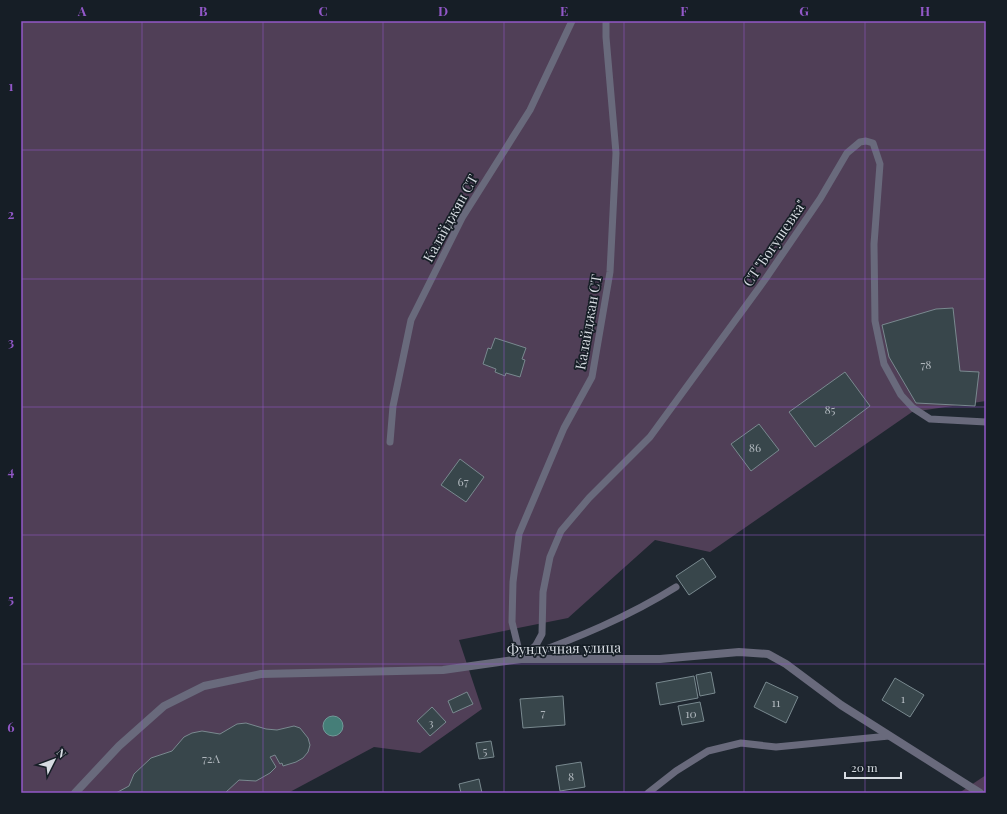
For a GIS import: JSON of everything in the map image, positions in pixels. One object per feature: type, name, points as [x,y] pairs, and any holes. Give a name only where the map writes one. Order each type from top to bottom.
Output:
[{"type":"street","name":"Фундучная улица","points":[[75,793],[119,746],[164,706],[204,686],[261,674],[443,670],[521,659],[660,659],[739,652],[768,654],[786,664],[841,705],[980,793]]},
{"type":"lane","name":"Калайджян СТ","points":[[390,442],[393,406],[411,320],[462,218],[530,110],[572,21]]},
{"type":"lane","name":"Калайджан СТ","points":[[521,659],[512,622],[512,582],[520,534],[564,428],[592,377],[610,272],[616,153],[606,37],[606,21]]},
{"type":"lane","name":"СТ \"Богушевка\"","points":[[521,659],[536,645],[542,634],[544,585],[550,557],[561,531],[588,498],[650,437],[764,281],[820,199],[847,154],[860,142],[866,141],[873,143],[880,164],[874,244],[874,321],[884,364],[901,395],[913,408],[930,419],[986,422]]},
{"type":"lane","points":[[521,659],[583,636],[643,608],[676,588]]},
{"type":"lane","points":[[648,793],[676,771],[708,751],[741,743],[776,747],[889,736]]},
{"type":"shaded area","points":[[21,21],[986,21],[986,401],[912,412],[710,552],[655,540],[568,618],[459,640],[482,709],[420,753],[374,747],[288,793],[21,793]]},
{"type":"shaded area","points":[[333,716],[340,719],[343,726],[340,733],[333,736],[326,733],[323,726],[326,719]]},
{"type":"shaded area","points":[[986,775],[986,793],[959,793]]},
{"type":"building","points":[[953,308],[960,371],[979,372],[975,406],[916,403],[889,357],[882,325],[936,309]]},
{"type":"building","points":[[495,338],[526,348],[522,359],[525,360],[520,377],[506,373],[505,376],[495,372],[496,369],[483,364],[488,348],[491,349]]},
{"type":"building","points":[[845,372],[870,406],[815,447],[789,412]]},
{"type":"building","points":[[759,424],[779,450],[751,471],[731,444]]},
{"type":"building","points":[[460,459],[484,477],[466,502],[441,485]]},
{"type":"building","points":[[703,558],[716,577],[689,595],[676,576]]},
{"type":"building","points":[[711,672],[715,693],[700,696],[696,675]]},
{"type":"building","points":[[694,676],[698,698],[660,705],[656,683]]},
{"type":"building","points":[[895,678],[924,695],[910,717],[882,700]]},
{"type":"building","points":[[766,682],[798,697],[786,723],[754,707]]},
{"type":"building","points":[[467,692],[473,704],[453,713],[448,701]]},
{"type":"building","points":[[563,696],[565,725],[523,728],[520,699]]},
{"type":"building","points":[[700,702],[704,721],[682,725],[678,706]]},
{"type":"building","points":[[432,707],[446,722],[430,736],[417,721]]},
{"type":"building","points":[[246,723],[266,729],[277,730],[294,726],[300,728],[308,738],[310,745],[308,752],[303,758],[296,762],[283,766],[282,763],[280,764],[275,755],[270,757],[276,767],[270,773],[256,781],[239,780],[225,793],[116,793],[129,786],[134,774],[151,758],[172,751],[184,737],[192,733],[202,731],[220,734],[237,724]]},
{"type":"building","points":[[491,741],[494,757],[479,759],[476,743]]},
{"type":"building","points":[[581,762],[585,787],[560,791],[556,766]]},
{"type":"building","points":[[479,779],[482,793],[461,793],[459,784]]}]
